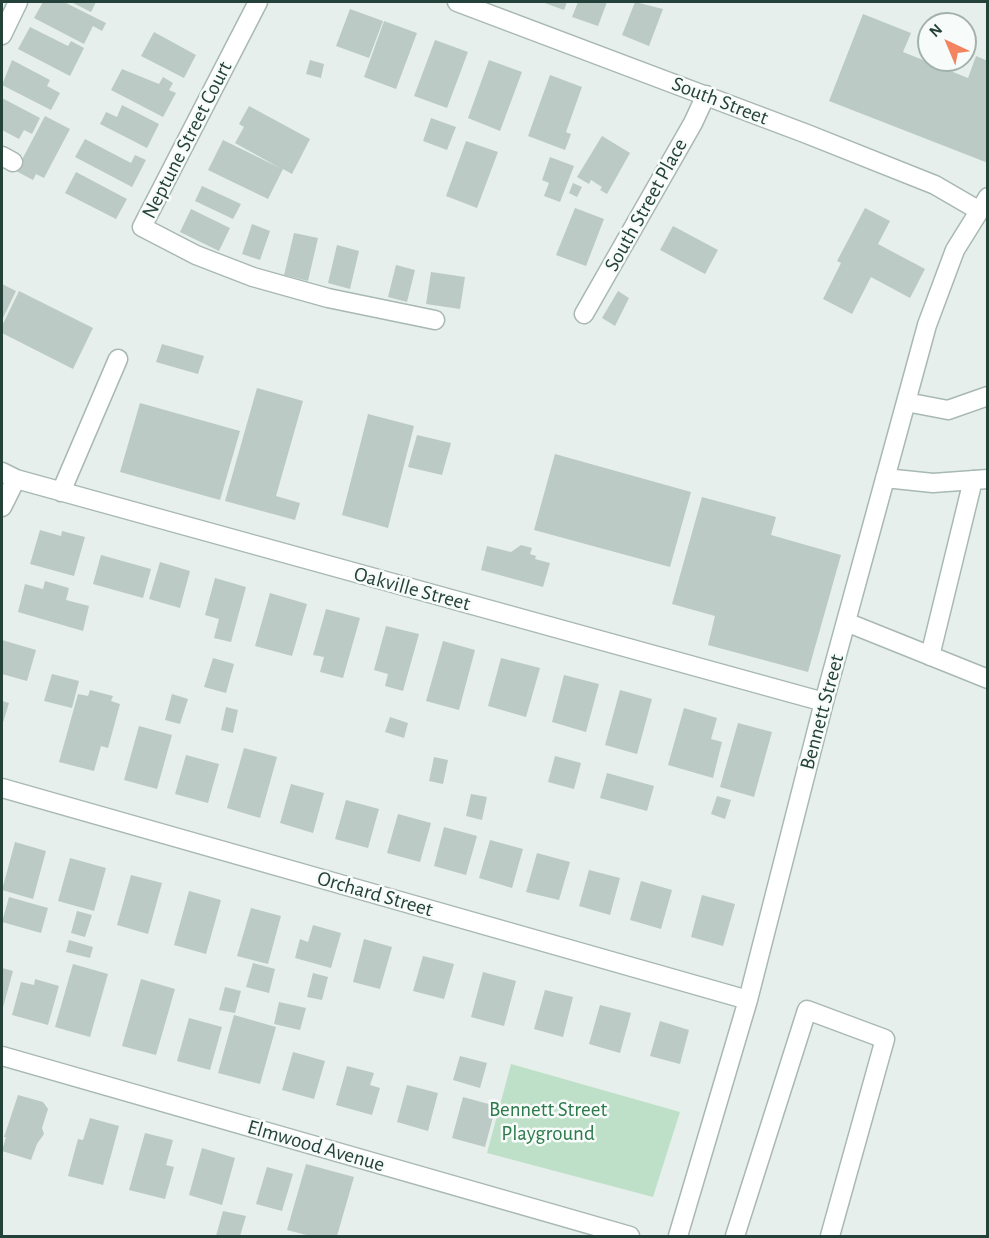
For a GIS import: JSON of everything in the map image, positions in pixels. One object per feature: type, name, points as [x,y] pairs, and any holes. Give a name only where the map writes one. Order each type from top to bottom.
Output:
[{"type":"street","points":[[2,34],[18,2]]},
{"type":"street","name":"Neptune Street Court","points":[[258,2],[142,227],[196,255],[253,277],[328,298],[435,320]]},
{"type":"street","name":"South Street","points":[[457,2],[706,95],[983,204]]},
{"type":"street","name":"South Street Place","points":[[584,314],[641,217],[706,95]]},
{"type":"street","name":"Bennett Street","points":[[678,1236],[748,1000],[824,702],[906,402],[945,273],[983,204]]},
{"type":"street","points":[[61,492],[118,359]]},
{"type":"street","points":[[906,402],[948,410],[987,396]]},
{"type":"street","points":[[2,507],[9,476]]},
{"type":"street","name":"Oakville Street","points":[[9,476],[824,702]]},
{"type":"street","points":[[885,478],[933,483],[980,480],[930,656]]},
{"type":"street","points":[[846,622],[987,679]]},
{"type":"street","name":"Orchard Street","points":[[2,788],[748,1000]]},
{"type":"street","points":[[735,1236],[807,1010],[885,1038],[830,1236]]},
{"type":"street","name":"Elmwood Avenue","points":[[2,1056],[630,1236]]},
{"type":"green space","name":"Bennett Street Playground","points":[[511,1064],[680,1112],[653,1197],[487,1153]]},
{"type":"building","points":[[43,2],[64,2],[106,23],[102,31],[93,26],[84,44],[34,18]]},
{"type":"building","points":[[71,2],[96,2],[91,12]]},
{"type":"building","points":[[542,2],[567,2],[564,10]]},
{"type":"building","points":[[578,2],[607,2],[598,26],[572,17]]},
{"type":"building","points":[[635,2],[663,9],[649,46],[622,35]]},
{"type":"building","points":[[350,9],[383,21],[369,58],[336,46]]},
{"type":"building","points":[[863,14],[911,33],[903,52],[917,58],[917,72],[953,72],[968,78],[970,72],[977,72],[977,56],[988,61],[988,163],[829,101]]},
{"type":"building","points":[[384,21],[417,33],[396,89],[364,77]]},
{"type":"building","points":[[30,27],[68,46],[71,41],[84,48],[70,76],[18,49]]},
{"type":"building","points":[[154,32],[196,55],[184,78],[141,56]]},
{"type":"building","points":[[435,40],[468,52],[447,108],[414,96]]},
{"type":"building","points":[[12,60],[50,80],[47,86],[60,93],[51,110],[2,85]]},
{"type":"building","points":[[310,60],[324,64],[321,78],[306,74]]},
{"type":"building","points":[[489,60],[522,72],[500,131],[468,118]]},
{"type":"building","points":[[122,69],[159,84],[163,77],[173,83],[169,90],[176,93],[163,117],[111,90]]},
{"type":"building","points":[[550,75],[582,87],[566,132],[571,134],[565,150],[528,136]]},
{"type":"building","points":[[2,98],[40,118],[32,134],[24,130],[19,139],[2,130]]},
{"type":"building","points":[[122,105],[159,124],[147,148],[100,124],[106,112],[117,117]]},
{"type":"building","points":[[249,106],[310,139],[292,174],[283,169],[268,199],[208,170],[223,140],[280,168],[235,143],[244,127],[239,124]]},
{"type":"building","points":[[45,116],[70,129],[44,178],[36,174],[33,180],[16,171]]},
{"type":"building","points":[[431,118],[456,127],[447,150],[423,141]]},
{"type":"building","points":[[602,136],[630,153],[607,194],[600,190],[602,187],[591,180],[589,184],[577,177]]},
{"type":"building","points":[[85,139],[131,163],[135,155],[146,160],[132,187],[75,157]]},
{"type":"building","points":[[466,141],[498,152],[477,208],[446,196]]},
{"type":"building","points":[[550,157],[574,166],[560,202],[544,196],[549,183],[542,180]]},
{"type":"building","points":[[76,172],[127,199],[116,219],[65,193]]},
{"type":"building","points":[[573,183],[582,187],[577,197],[569,193]]},
{"type":"building","points":[[202,186],[241,204],[233,219],[195,201]]},
{"type":"building","points":[[575,208],[604,219],[586,266],[556,255]]},
{"type":"building","points":[[865,208],[890,221],[878,244],[925,269],[910,298],[871,277],[852,314],[823,299],[841,263],[837,261]]},
{"type":"building","points":[[191,209],[230,228],[219,251],[180,232]]},
{"type":"building","points":[[252,224],[270,231],[260,260],[242,254]]},
{"type":"building","points":[[673,226],[718,250],[705,274],[660,250]]},
{"type":"building","points":[[294,233],[318,238],[308,281],[284,275]]},
{"type":"building","points":[[337,245],[359,251],[350,289],[328,283]]},
{"type":"building","points":[[396,265],[415,270],[407,302],[388,297]]},
{"type":"building","points":[[431,272],[465,277],[460,309],[426,304]]},
{"type":"building","points":[[2,284],[16,291],[2,320]]},
{"type":"building","points":[[19,291],[93,328],[73,369],[2,333],[2,326]]},
{"type":"building","points":[[618,291],[629,298],[615,326],[602,318]]},
{"type":"building","points":[[162,344],[204,356],[198,374],[156,362]]},
{"type":"building","points":[[257,388],[303,401],[276,496],[300,503],[295,520],[225,501]]},
{"type":"building","points":[[140,403],[240,431],[220,500],[120,472]]},
{"type":"building","points":[[368,414],[414,426],[388,528],[342,515]]},
{"type":"building","points":[[417,435],[451,443],[442,475],[408,467]]},
{"type":"building","points":[[555,454],[691,492],[670,567],[534,530]]},
{"type":"building","points":[[702,497],[776,517],[771,535],[841,555],[808,672],[708,645],[715,616],[672,604]]},
{"type":"building","points":[[40,530],[61,536],[62,531],[85,537],[74,576],[30,564]]},
{"type":"building","points":[[521,545],[532,548],[530,554],[536,556],[535,559],[550,563],[543,587],[481,570],[487,546],[511,552]]},
{"type":"building","points":[[101,555],[151,569],[143,598],[93,584]]},
{"type":"building","points":[[160,562],[190,571],[180,608],[149,599]]},
{"type":"building","points":[[215,578],[246,587],[231,642],[214,638],[219,619],[205,615]]},
{"type":"building","points":[[45,581],[69,588],[66,600],[89,606],[83,631],[18,612],[25,584],[43,589]]},
{"type":"building","points":[[270,593],[307,604],[292,656],[255,646]]},
{"type":"building","points":[[326,609],[360,618],[343,678],[320,672],[324,657],[313,655]]},
{"type":"building","points":[[386,626],[419,634],[403,691],[385,686],[388,674],[374,670]]},
{"type":"building","points":[[2,640],[36,650],[27,681],[2,674]]},
{"type":"building","points":[[443,641],[475,650],[459,710],[426,701]]},
{"type":"building","points":[[213,658],[234,664],[226,693],[204,687]]},
{"type":"building","points":[[501,658],[540,668],[526,717],[488,706]]},
{"type":"building","points":[[52,674],[79,681],[72,708],[44,701]]},
{"type":"building","points":[[564,675],[599,684],[586,732],[552,722]]},
{"type":"building","points":[[90,690],[113,696],[111,701],[120,704],[108,748],[101,746],[94,771],[59,762],[78,694],[88,696]]},
{"type":"building","points":[[620,690],[652,699],[637,754],[605,745]]},
{"type":"building","points":[[172,694],[188,699],[180,724],[165,720]]},
{"type":"building","points":[[2,701],[9,703],[2,726]]},
{"type":"building","points":[[226,707],[238,710],[233,733],[221,730]]},
{"type":"building","points":[[684,708],[717,718],[711,739],[722,742],[713,778],[668,765]]},
{"type":"building","points":[[390,717],[408,723],[404,738],[385,732]]},
{"type":"building","points":[[738,723],[772,732],[754,797],[720,787]]},
{"type":"building","points":[[139,726],[172,735],[157,789],[124,780]]},
{"type":"building","points":[[244,748],[277,757],[260,818],[227,808]]},
{"type":"building","points":[[186,755],[219,764],[208,803],[175,794]]},
{"type":"building","points":[[555,756],[581,763],[574,789],[548,782]]},
{"type":"building","points":[[434,757],[448,760],[443,784],[429,781]]},
{"type":"building","points":[[607,773],[654,786],[647,811],[600,798]]},
{"type":"building","points":[[291,784],[324,793],[313,833],[280,823]]},
{"type":"building","points":[[471,794],[487,797],[482,820],[466,816]]},
{"type":"building","points":[[717,796],[731,800],[725,819],[711,814]]},
{"type":"building","points":[[346,800],[379,809],[368,848],[335,839]]},
{"type":"building","points":[[398,814],[431,823],[420,862],[387,853]]},
{"type":"building","points":[[444,827],[477,836],[466,875],[434,866]]},
{"type":"building","points":[[490,840],[523,849],[512,888],[479,878]]},
{"type":"building","points":[[15,842],[46,851],[33,899],[2,890]]},
{"type":"building","points":[[537,853],[570,862],[559,900],[526,892]]},
{"type":"building","points":[[70,858],[106,868],[94,911],[58,901]]},
{"type":"building","points":[[589,870],[620,878],[610,915],[579,906]]},
{"type":"building","points":[[131,875],[162,883],[148,934],[117,925]]},
{"type":"building","points":[[641,881],[672,890],[661,929],[630,920]]},
{"type":"building","points":[[189,891],[221,900],[206,954],[174,945]]},
{"type":"building","points":[[702,895],[735,904],[723,946],[691,937]]},
{"type":"building","points":[[9,897],[48,908],[41,933],[2,922]]},
{"type":"building","points":[[251,908],[281,916],[268,964],[237,956]]},
{"type":"building","points":[[77,911],[92,915],[85,937],[71,933]]},
{"type":"building","points":[[313,925],[341,933],[331,968],[295,958],[300,939],[308,942]]},
{"type":"building","points":[[364,939],[392,947],[380,989],[353,982]]},
{"type":"building","points":[[69,940],[93,947],[90,958],[66,952]]},
{"type":"building","points":[[423,956],[454,964],[444,999],[413,991]]},
{"type":"building","points":[[253,963],[275,969],[269,993],[246,987]]},
{"type":"building","points":[[73,964],[108,974],[90,1037],[55,1027]]},
{"type":"building","points":[[2,968],[13,971],[2,1011]]},
{"type":"building","points":[[483,972],[516,981],[504,1026],[471,1017]]},
{"type":"building","points":[[313,973],[328,977],[322,1000],[307,997]]},
{"type":"building","points":[[35,979],[59,986],[48,1025],[12,1015],[21,982],[34,985]]},
{"type":"building","points":[[141,979],[175,989],[156,1055],[122,1046]]},
{"type":"building","points":[[225,987],[241,991],[235,1013],[219,1010]]},
{"type":"building","points":[[545,990],[573,997],[563,1037],[534,1029]]},
{"type":"building","points":[[279,1002],[306,1008],[300,1030],[274,1024]]},
{"type":"building","points":[[600,1005],[631,1013],[620,1053],[589,1044]]},
{"type":"building","points":[[234,1015],[276,1027],[260,1084],[218,1073]]},
{"type":"building","points":[[189,1018],[222,1027],[210,1070],[177,1061]]},
{"type":"building","points":[[660,1021],[689,1030],[680,1064],[650,1056]]},
{"type":"building","points":[[293,1052],[325,1061],[314,1099],[282,1090]]},
{"type":"building","points":[[460,1056],[487,1063],[480,1088],[453,1080]]},
{"type":"building","points":[[347,1066],[374,1073],[370,1085],[380,1088],[372,1115],[336,1105]]},
{"type":"building","points":[[407,1085],[438,1093],[428,1131],[397,1122]]},
{"type":"building","points":[[18,1095],[43,1102],[48,1109],[42,1128],[44,1134],[31,1160],[2,1151],[6,1137],[4,1137]]},
{"type":"building","points":[[463,1097],[496,1106],[485,1147],[452,1138]]},
{"type":"building","points":[[90,1118],[119,1126],[103,1185],[68,1176],[78,1139],[83,1140]]},
{"type":"building","points":[[145,1133],[173,1140],[166,1165],[174,1167],[165,1199],[129,1190]]},
{"type":"building","points":[[202,1148],[235,1158],[222,1205],[189,1195]]},
{"type":"building","points":[[306,1164],[354,1177],[337,1236],[310,1236],[287,1230]]},
{"type":"building","points":[[267,1167],[293,1174],[282,1211],[256,1204]]},
{"type":"building","points":[[223,1211],[246,1216],[240,1236],[216,1236]]}]
